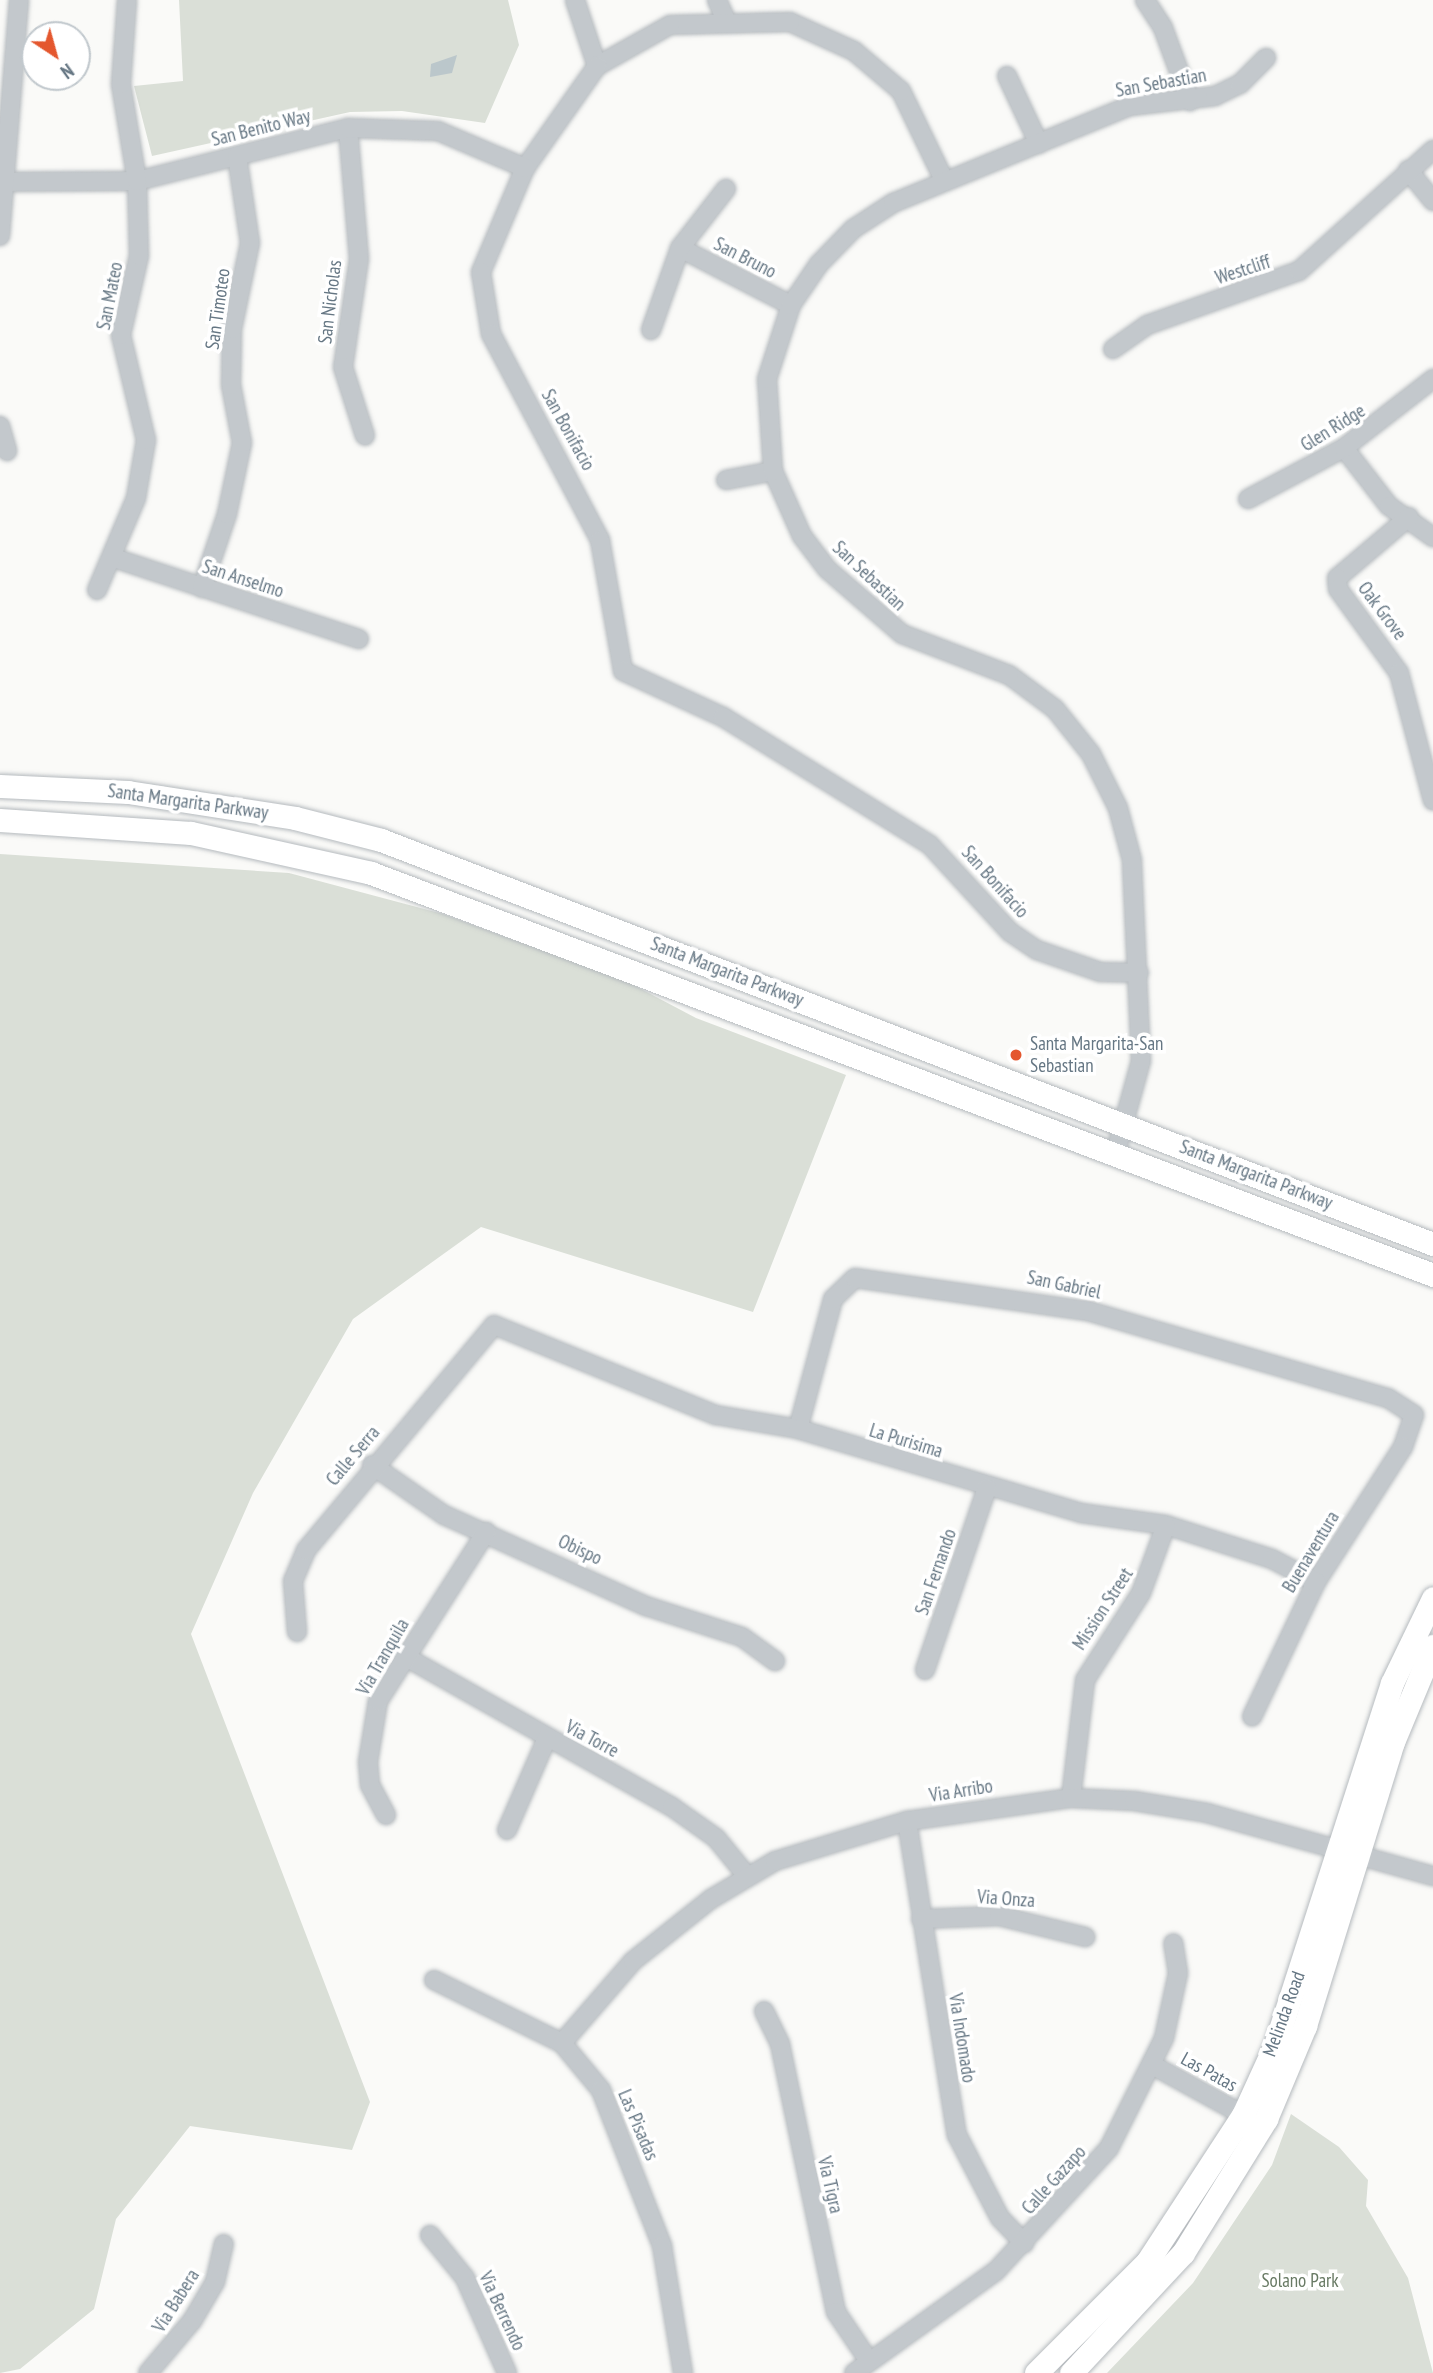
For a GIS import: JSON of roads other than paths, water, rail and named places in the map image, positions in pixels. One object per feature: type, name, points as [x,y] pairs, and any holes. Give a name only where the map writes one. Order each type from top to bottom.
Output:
[{"type":"main road","name":"Santa Margarita Parkway","points":[[0,786],[128,792],[295,817],[381,841],[1433,1244]]},
{"type":"main road","name":"Santa Margarita Parkway","points":[[0,820],[191,833],[371,873],[1116,1151],[1433,1275]]},
{"type":"main road","name":"Melinda Road","points":[[1071,2373],[1168,2272],[1253,2143],[1305,2026],[1392,1682],[1433,1598]]},
{"type":"main road","name":"Melinda Road","points":[[1036,2373],[1147,2262],[1243,2115],[1275,2045],[1347,1853],[1433,1646]]},
{"type":"street","points":[[0,236],[6,97],[19,0]]},
{"type":"street","name":"San Mateo","points":[[97,590],[114,558],[136,498],[146,440],[121,335],[139,256],[137,181],[121,83],[127,0]]},
{"type":"street","points":[[575,0],[597,66]]},
{"type":"street","points":[[717,0],[726,20]]},
{"type":"street","points":[[1145,0],[1164,28],[1190,101]]},
{"type":"street","name":"San Bonifacio","points":[[944,180],[901,91],[855,51],[790,23],[726,20],[670,24],[597,66],[525,168],[481,272],[491,334],[600,540],[623,671],[723,717],[930,845],[1010,932],[1037,950],[1100,972],[1139,973]]},
{"type":"street","name":"San Sebastian","points":[[1116,1151],[1126,1125],[1141,1061],[1132,860],[1118,808],[1091,754],[1055,709],[1009,675],[936,652],[865,606],[802,536],[773,471],[767,379],[791,304],[853,229],[944,180],[1130,106],[1190,101],[1240,84],[1266,58]]},
{"type":"street","points":[[1006,76],[1039,144]]},
{"type":"street","name":"San Benito Way","points":[[3,183],[137,181],[348,128],[438,131],[525,168]]},
{"type":"street","name":"San Nicholas","points":[[348,128],[359,259],[343,367],[365,436]]},
{"type":"street","name":"Westcliff","points":[[1112,349],[1147,325],[1299,271],[1433,150]]},
{"type":"street","name":"San Timoteo","points":[[202,588],[242,443],[232,385],[232,329],[250,243],[237,156]]},
{"type":"street","points":[[1408,170],[1433,201]]},
{"type":"street","points":[[651,330],[680,248],[726,189]]},
{"type":"street","name":"San Bruno","points":[[680,248],[791,304]]},
{"type":"street","name":"Glen Ridge","points":[[1248,499],[1344,448],[1433,379]]},
{"type":"street","points":[[0,426],[7,451]]},
{"type":"street","points":[[1344,448],[1381,497],[1433,537]]},
{"type":"street","points":[[726,480],[773,471]]},
{"type":"street","name":"Oak Grove","points":[[1409,517],[1337,578],[1338,589],[1399,673],[1433,801]]},
{"type":"street","name":"San Anselmo","points":[[114,558],[359,639]]},
{"type":"street","name":"San Gabriel","points":[[798,1429],[833,1299],[855,1278],[1088,1311],[1356,1387],[1414,1415]]},
{"type":"street","name":"La Purisima","points":[[490,1327],[509,1327],[716,1415],[798,1429],[987,1488],[1081,1513],[1166,1525],[1272,1559],[1316,1581]]},
{"type":"street","name":"Calle Serra","points":[[297,1632],[293,1581],[306,1550],[372,1465],[490,1327]]},
{"type":"street","name":"Buenaventura","points":[[1252,1717],[1316,1581],[1403,1447],[1414,1415]]},
{"type":"street","name":"Obispo","points":[[372,1465],[444,1515],[646,1606],[742,1637],[775,1661]]},
{"type":"street","name":"San Fernando","points":[[925,1670],[987,1488]]},
{"type":"street","name":"Mission Street","points":[[1071,1798],[1085,1681],[1146,1582],[1166,1525]]},
{"type":"street","name":"Via Tranquila","points":[[386,1815],[370,1785],[370,1729],[404,1656],[486,1532]]},
{"type":"street","name":"Via Torre","points":[[404,1656],[671,1807],[716,1839],[747,1876]]},
{"type":"street","points":[[507,1830],[547,1738]]},
{"type":"street","name":"Via Arribo","points":[[562,2043],[633,1961],[747,1876],[843,1836],[906,1821],[1071,1798],[1207,1812],[1433,1876]]},
{"type":"street","name":"Via Indomado","points":[[906,1821],[957,2136],[1000,2218],[1024,2243]]},
{"type":"street","name":"Via Onza","points":[[921,1919],[999,1916],[1085,1937]]},
{"type":"street","name":"Calle Gazapo","points":[[855,2373],[1024,2243],[1110,2148],[1154,2066],[1178,1973],[1173,1943]]},
{"type":"street","name":"Las Pisadas","points":[[435,1980],[562,2043],[601,2090],[644,2194],[662,2246],[683,2373]]},
{"type":"street","name":"Via Tigra","points":[[764,2011],[780,2044],[836,2312],[869,2361]]},
{"type":"street","name":"Las Patas","points":[[1154,2066],[1243,2115]]},
{"type":"street","name":"Via Berrendo","points":[[430,2235],[465,2278],[506,2373]]},
{"type":"street","name":"Via Babera","points":[[148,2373],[204,2302],[224,2244]]},
{"type":"place","name":"Santa Margarita-San Sebastian","points":[[1016,1055]]},
{"type":"park label","name":"Solano Park","points":[[1300,2281]]}]
